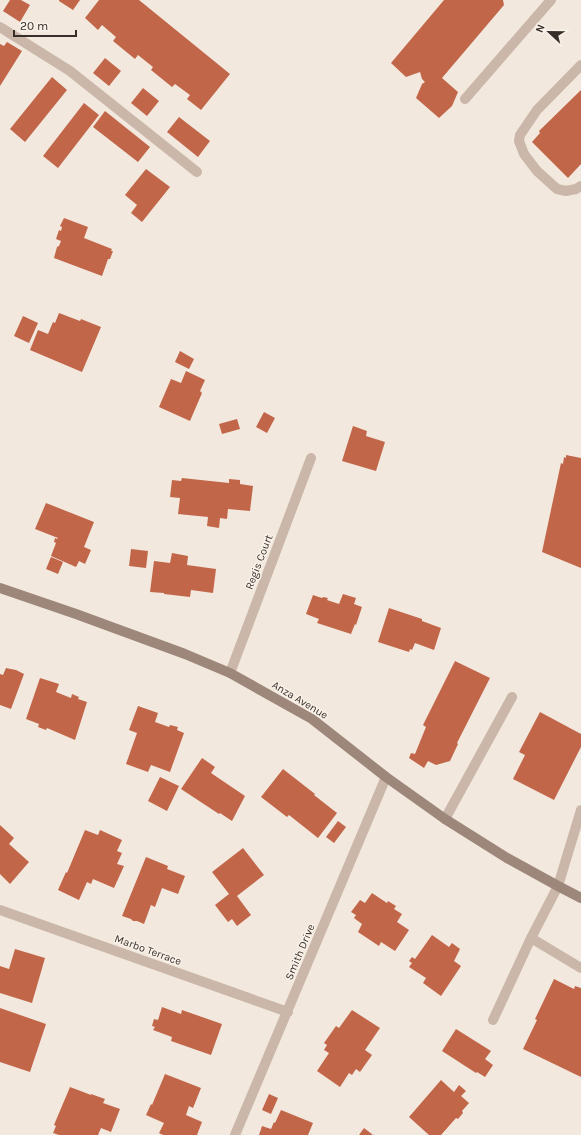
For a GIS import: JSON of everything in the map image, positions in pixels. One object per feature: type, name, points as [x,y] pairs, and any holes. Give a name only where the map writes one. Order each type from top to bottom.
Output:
[{"type":"street","points":[[465,99],[550,0]]},
{"type":"street","points":[[0,26],[70,71],[197,172]]},
{"type":"street","points":[[581,65],[538,110],[520,135],[518,141],[524,154],[537,171],[557,189],[566,192],[581,186]]},
{"type":"street","name":"Regis Court","points":[[230,673],[311,458]]},
{"type":"street","name":"Anza Avenue","points":[[0,588],[185,654],[230,673],[312,719],[386,777],[445,819],[507,858],[581,898]]},
{"type":"street","points":[[445,819],[512,697]]},
{"type":"street","name":"Smith Drive","points":[[235,1135],[386,777]]},
{"type":"street","points":[[492,1020],[531,938],[558,886],[581,810]]},
{"type":"street","name":"Marbo Terrace","points":[[0,910],[288,1012]]},
{"type":"street","points":[[531,938],[581,968]]},
{"type":"building","points":[[10,0],[21,0],[30,5],[20,22],[3,11]]},
{"type":"building","points":[[59,0],[80,0],[73,10]]},
{"type":"building","points":[[99,0],[139,0],[230,74],[201,110],[187,99],[190,95],[175,84],[172,87],[151,70],[153,67],[138,55],[135,59],[113,41],[116,37],[102,25],[98,30],[85,18]]},
{"type":"building","points":[[444,0],[503,0],[504,5],[442,78],[458,92],[452,106],[439,118],[416,98],[422,84],[425,82],[422,79],[420,72],[406,77],[391,63]]},
{"type":"building","points":[[7,42],[22,51],[0,86],[0,44],[4,46]]},
{"type":"building","points":[[105,58],[121,71],[109,86],[93,73]]},
{"type":"building","points":[[52,77],[67,90],[25,142],[10,129]]},
{"type":"building","points":[[143,88],[159,101],[147,116],[131,103]]},
{"type":"building","points":[[581,90],[581,164],[568,178],[532,142],[540,133],[539,131]]},
{"type":"building","points":[[84,103],[99,115],[58,168],[43,156]]},
{"type":"building","points":[[105,111],[150,147],[138,162],[93,127]]},
{"type":"building","points":[[179,117],[210,141],[198,157],[167,132]]},
{"type":"building","points":[[146,169],[170,187],[142,222],[131,213],[137,205],[125,195]]},
{"type":"building","points":[[64,218],[88,227],[84,238],[112,249],[111,251],[113,251],[110,259],[108,259],[102,276],[54,258],[57,247],[61,241],[56,239],[59,230],[61,231],[62,227],[60,226]]},
{"type":"building","points":[[59,313],[80,321],[81,319],[101,327],[82,372],[30,350],[38,330],[48,334]]},
{"type":"building","points":[[23,316],[38,323],[29,343],[14,336]]},
{"type":"building","points":[[180,351],[194,359],[189,369],[175,362]]},
{"type":"building","points":[[186,371],[205,380],[200,391],[202,393],[190,421],[159,407],[171,379],[181,383]]},
{"type":"building","points":[[264,412],[275,418],[267,433],[256,427]]},
{"type":"building","points":[[237,419],[240,429],[222,434],[219,424]]},
{"type":"building","points":[[353,426],[367,431],[366,436],[385,442],[376,471],[342,461]]},
{"type":"building","points":[[566,455],[581,458],[581,568],[542,552],[561,463],[563,464],[564,457],[566,458]]},
{"type":"building","points":[[182,478],[229,483],[229,479],[240,480],[240,484],[253,486],[250,511],[228,509],[227,519],[220,518],[219,528],[207,526],[208,517],[178,514],[180,498],[170,497],[172,480],[181,481]]},
{"type":"building","points":[[46,503],[94,522],[84,547],[91,550],[85,564],[79,561],[76,567],[51,556],[56,543],[54,542],[55,538],[58,538],[35,529]]},
{"type":"building","points":[[131,549],[148,551],[146,568],[129,566]]},
{"type":"building","points":[[172,553],[188,556],[187,565],[216,569],[213,593],[191,590],[190,597],[150,592],[154,561],[170,563]]},
{"type":"building","points":[[51,557],[63,562],[58,574],[46,569]]},
{"type":"building","points":[[343,594],[356,598],[354,604],[362,607],[356,625],[355,624],[351,634],[317,623],[319,619],[306,614],[313,595],[328,598],[327,600],[339,604]]},
{"type":"building","points":[[389,608],[422,619],[422,621],[441,628],[434,650],[415,643],[412,650],[410,649],[409,652],[378,642]]},
{"type":"building","points":[[455,661],[490,678],[457,743],[458,744],[450,761],[436,765],[428,761],[424,768],[409,758],[411,753],[415,754],[426,727],[423,725]]},
{"type":"building","points":[[6,668],[16,670],[24,674],[11,709],[0,705],[0,674],[3,675]]},
{"type":"building","points":[[40,678],[59,684],[56,692],[71,698],[72,694],[79,697],[78,699],[87,702],[75,740],[47,728],[46,730],[38,727],[39,724],[26,719]]},
{"type":"building","points":[[138,706],[158,713],[155,722],[169,727],[170,725],[178,727],[177,730],[184,733],[170,772],[151,765],[148,772],[126,764],[137,733],[129,730]]},
{"type":"building","points":[[540,712],[581,734],[581,747],[554,800],[513,779],[525,755],[519,752]]},
{"type":"building","points":[[202,758],[215,767],[211,773],[245,796],[232,821],[181,789]]},
{"type":"building","points":[[283,769],[337,813],[318,838],[289,815],[287,817],[261,797]]},
{"type":"building","points":[[160,777],[179,786],[167,811],[148,801]]},
{"type":"building","points":[[338,821],[346,827],[334,843],[326,837]]},
{"type":"building","points":[[0,825],[14,838],[9,844],[29,862],[10,884],[0,874]]},
{"type":"building","points":[[85,830],[98,835],[100,830],[122,840],[117,851],[122,853],[117,864],[124,866],[114,888],[93,879],[91,884],[87,882],[79,900],[58,890],[66,872],[67,873]]},
{"type":"building","points":[[243,848],[264,875],[237,896],[251,915],[237,926],[232,919],[228,922],[215,905],[229,894],[212,872]]},
{"type":"building","points":[[146,857],[168,866],[167,869],[185,876],[178,894],[162,888],[155,907],[151,905],[144,924],[122,916]]},
{"type":"building","points":[[372,893],[387,903],[388,901],[396,906],[394,909],[402,914],[397,922],[409,930],[395,951],[381,942],[379,946],[358,932],[362,924],[354,918],[356,915],[351,912],[360,900],[365,903]]},
{"type":"building","points":[[432,935],[449,947],[452,943],[460,949],[454,961],[461,966],[441,996],[423,983],[426,978],[409,967],[412,963],[409,961],[412,957],[415,959]]},
{"type":"building","points":[[15,949],[45,958],[32,1003],[0,993],[0,966],[9,969]]},
{"type":"building","points":[[554,979],[574,989],[575,986],[581,988],[581,1077],[523,1049]]},
{"type":"building","points":[[162,1007],[181,1014],[182,1010],[222,1024],[211,1055],[171,1041],[172,1037],[153,1030],[155,1027],[152,1026],[154,1019],[158,1020]]},
{"type":"building","points":[[0,1008],[46,1024],[30,1072],[0,1062]]},
{"type":"building","points":[[352,1010],[380,1028],[365,1050],[372,1055],[360,1072],[356,1069],[352,1075],[349,1073],[340,1087],[317,1071],[329,1053],[324,1050],[327,1045],[324,1043],[336,1026],[339,1028]]},
{"type":"building","points":[[456,1029],[491,1051],[485,1059],[493,1065],[485,1077],[477,1072],[476,1073],[442,1051]]},
{"type":"building","points":[[165,1074],[201,1088],[193,1108],[189,1106],[186,1115],[202,1122],[197,1135],[163,1135],[159,1133],[164,1123],[146,1115],[151,1104],[152,1105]]},
{"type":"building","points":[[441,1080],[454,1092],[459,1085],[466,1091],[461,1096],[469,1103],[462,1111],[463,1113],[458,1119],[456,1118],[441,1135],[429,1135],[409,1117]]},
{"type":"building","points":[[70,1087],[105,1099],[103,1103],[120,1109],[111,1132],[101,1128],[98,1135],[59,1135],[53,1133],[56,1126],[54,1125]]},
{"type":"building","points":[[269,1094],[278,1098],[271,1114],[262,1110]]},
{"type":"building","points":[[281,1110],[313,1123],[308,1135],[259,1135],[262,1126],[271,1129]]},
{"type":"building","points":[[364,1128],[373,1135],[359,1135]]}]
